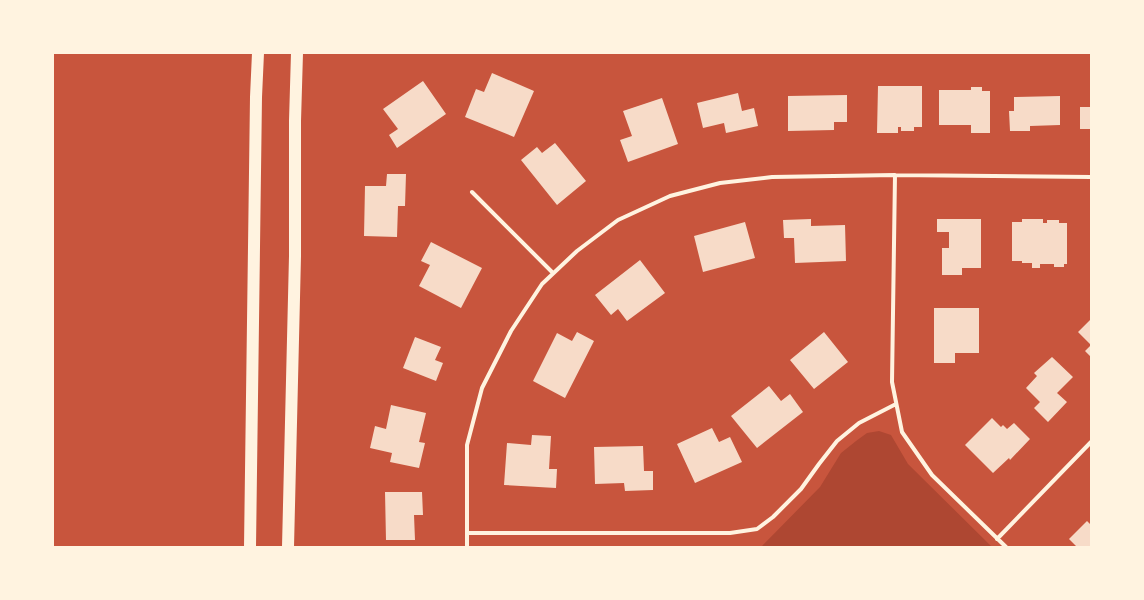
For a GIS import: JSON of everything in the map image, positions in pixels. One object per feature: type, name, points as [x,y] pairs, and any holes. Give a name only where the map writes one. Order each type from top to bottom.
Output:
[{"type":"highway","points":[[250,53],[256,97]]},
{"type":"highway","points":[[250,547],[256,97],[258,53]]},
{"type":"highway","points":[[288,547],[295,256],[297,53]]},
{"type":"street","points":[[895,175],[892,382],[902,432],[932,475],[1006,547]]},
{"type":"street","points":[[467,547],[467,445],[482,388],[511,331],[542,284],[577,251],[618,220],[670,196],[720,183],[772,177],[895,175],[1091,177]]},
{"type":"street","points":[[472,192],[553,273]]},
{"type":"street","points":[[467,532],[730,533],[757,529],[773,517],[801,489],[837,441],[859,423],[896,404]]},
{"type":"street","points":[[997,539],[1091,442]]},
{"type":"shaded area","points":[[879,431],[891,435],[908,464],[992,547],[761,547],[820,487],[841,453],[867,433]]},
{"type":"building","points":[[492,73],[534,91],[514,137],[465,117],[476,89],[484,92]]},
{"type":"building","points":[[423,81],[446,114],[397,148],[389,135],[398,129],[383,109]]},
{"type":"building","points":[[878,86],[922,86],[922,127],[914,127],[914,131],[901,131],[901,127],[898,127],[898,133],[877,133]]},
{"type":"building","points":[[971,87],[982,87],[982,91],[990,91],[990,133],[971,133],[971,125],[939,125],[939,90],[971,90]]},
{"type":"building","points":[[738,93],[742,111],[754,108],[758,126],[726,133],[724,123],[703,128],[697,103]]},
{"type":"building","points":[[847,95],[847,122],[834,122],[834,130],[788,131],[788,96]]},
{"type":"building","points":[[1060,96],[1060,125],[1030,126],[1030,131],[1010,131],[1009,111],[1014,111],[1014,97]]},
{"type":"building","points":[[662,98],[678,144],[628,162],[620,140],[632,136],[623,111]]},
{"type":"building","points":[[1080,107],[1091,107],[1091,129],[1080,129]]},
{"type":"building","points":[[555,143],[586,181],[557,205],[521,160],[537,147],[542,153]]},
{"type":"building","points":[[387,174],[406,174],[405,206],[398,206],[397,237],[364,236],[365,186],[386,186]]},
{"type":"building","points":[[811,219],[811,226],[845,225],[846,261],[795,263],[794,238],[784,238],[783,220]]},
{"type":"building","points":[[937,219],[981,219],[981,268],[962,268],[962,275],[942,275],[942,248],[949,248],[949,232],[937,232]]},
{"type":"building","points":[[1022,219],[1043,219],[1043,223],[1047,223],[1047,220],[1059,220],[1059,223],[1067,223],[1067,264],[1064,264],[1064,267],[1054,267],[1054,264],[1040,264],[1040,268],[1032,268],[1032,263],[1012,261],[1012,222],[1022,222]]},
{"type":"building","points":[[745,222],[755,258],[703,272],[694,236]]},
{"type":"building","points":[[431,242],[482,268],[461,308],[419,286],[430,265],[421,261]]},
{"type":"building","points":[[640,260],[665,293],[627,321],[618,309],[611,315],[595,295]]},
{"type":"building","points":[[934,308],[979,308],[979,353],[955,353],[955,363],[934,363]]},
{"type":"building","points":[[1091,319],[1091,345],[1078,332]]},
{"type":"building","points":[[577,332],[594,341],[565,398],[533,381],[557,333],[572,341]]},
{"type":"building","points":[[824,332],[848,362],[814,389],[790,360]]},
{"type":"building","points":[[415,337],[441,347],[435,360],[443,363],[436,381],[403,368]]},
{"type":"building","points":[[1091,345],[1091,357],[1085,351]]},
{"type":"building","points":[[1052,357],[1073,377],[1057,393],[1067,402],[1048,422],[1034,408],[1040,402],[1026,388],[1037,376],[1034,373]]},
{"type":"building","points":[[769,386],[781,401],[790,394],[803,412],[757,448],[731,416]]},
{"type":"building","points":[[391,405],[426,413],[419,442],[425,443],[419,468],[390,462],[392,453],[370,448],[375,426],[386,429]]},
{"type":"building","points":[[992,418],[1001,427],[1003,425],[1007,429],[1014,423],[1030,439],[1010,460],[1009,458],[993,473],[965,445]]},
{"type":"building","points":[[712,428],[719,442],[730,437],[742,462],[695,483],[677,444]]},
{"type":"building","points":[[532,435],[551,436],[549,469],[557,469],[556,488],[504,485],[507,443],[531,445]]},
{"type":"building","points":[[643,446],[644,471],[653,471],[653,490],[625,491],[624,483],[595,484],[594,447]]},
{"type":"building","points":[[385,492],[422,492],[423,515],[414,515],[415,540],[386,540]]},
{"type":"building","points":[[1087,521],[1091,525],[1091,547],[1077,547],[1069,539]]}]
